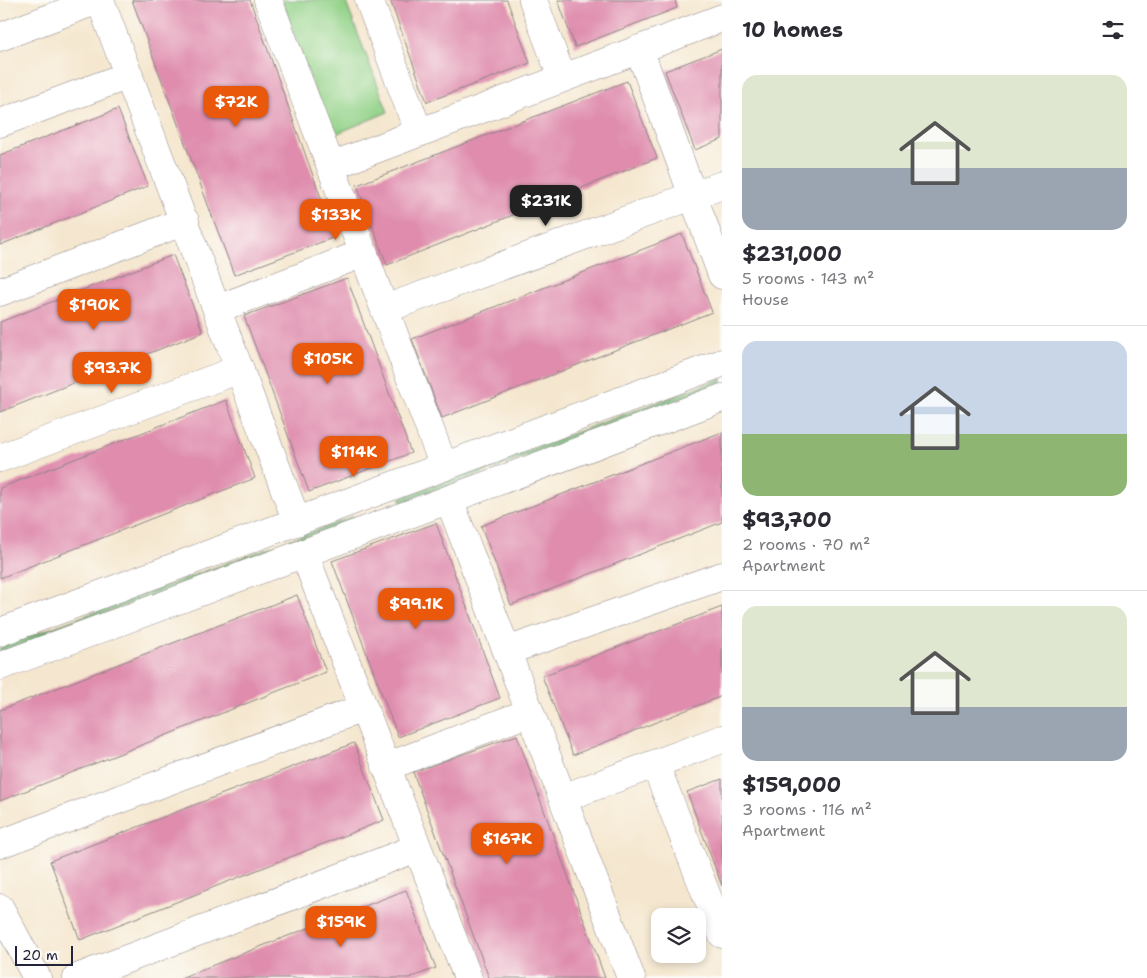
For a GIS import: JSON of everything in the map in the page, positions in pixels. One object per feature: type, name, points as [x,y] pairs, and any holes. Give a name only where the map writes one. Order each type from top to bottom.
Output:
[{"type":"street","points":[[0,37],[99,0],[185,221],[297,522]]},
{"type":"street","points":[[268,0],[444,467]]},
{"type":"street","points":[[369,0],[419,132]]},
{"type":"street","points":[[533,0],[562,78]]},
{"type":"street","points":[[331,166],[639,49],[712,13]]},
{"type":"street","points":[[639,49],[722,276]]},
{"type":"street","points":[[0,123],[129,75]]},
{"type":"street","points":[[384,309],[722,184]]},
{"type":"street","points":[[0,292],[185,221]]},
{"type":"street","points":[[217,309],[364,254]]},
{"type":"street","points":[[0,632],[722,363]]},
{"type":"street","points":[[0,458],[240,369]]},
{"type":"street","points":[[0,666],[722,398]]},
{"type":"street","points":[[370,495],[380,524]]},
{"type":"street","points":[[449,499],[632,978]]},
{"type":"street","points":[[304,553],[468,978]]},
{"type":"street","points":[[507,651],[722,576]]},
{"type":"street","points":[[0,844],[363,708]]},
{"type":"street","points":[[386,767],[530,712]]},
{"type":"street","points":[[563,798],[722,739]]},
{"type":"street","points":[[655,764],[722,934]]},
{"type":"street","points":[[77,978],[418,848]]},
{"type":"street","points":[[0,908],[37,978]]},
{"type":"green space","points":[[282,0],[345,0],[388,112],[331,136]]},
{"type":"green space","points":[[722,378],[722,384],[403,503],[400,501],[401,497]]},
{"type":"green space","points":[[354,516],[356,519],[0,653],[0,647]]},
{"type":"building","points":[[132,0],[250,0],[335,237],[234,275]]},
{"type":"building","points":[[390,0],[507,0],[530,63],[427,102]]},
{"type":"building","points":[[558,0],[675,0],[677,8],[575,47]]},
{"type":"building","points":[[722,49],[722,139],[695,150],[665,71]]},
{"type":"building","points":[[627,81],[657,158],[387,265],[357,185]]},
{"type":"building","points":[[118,109],[148,186],[0,245],[0,155]]},
{"type":"building","points":[[682,234],[712,312],[442,418],[412,339]]},
{"type":"building","points":[[173,255],[203,332],[0,412],[0,322]]},
{"type":"building","points":[[347,278],[411,453],[309,492],[244,316]]},
{"type":"building","points":[[226,400],[255,478],[0,578],[0,488]]},
{"type":"building","points":[[722,432],[722,522],[511,605],[481,526]]},
{"type":"building","points":[[436,523],[500,698],[398,737],[332,561]]},
{"type":"building","points":[[297,595],[326,672],[0,801],[0,710]]},
{"type":"building","points":[[722,607],[722,696],[573,755],[542,676]]},
{"type":"building","points":[[517,735],[605,978],[489,978],[413,772]]},
{"type":"building","points":[[354,743],[384,820],[80,940],[50,861]]},
{"type":"building","points":[[722,779],[722,886],[687,792]]},
{"type":"building","points":[[406,890],[436,968],[409,978],[180,978]]}]
